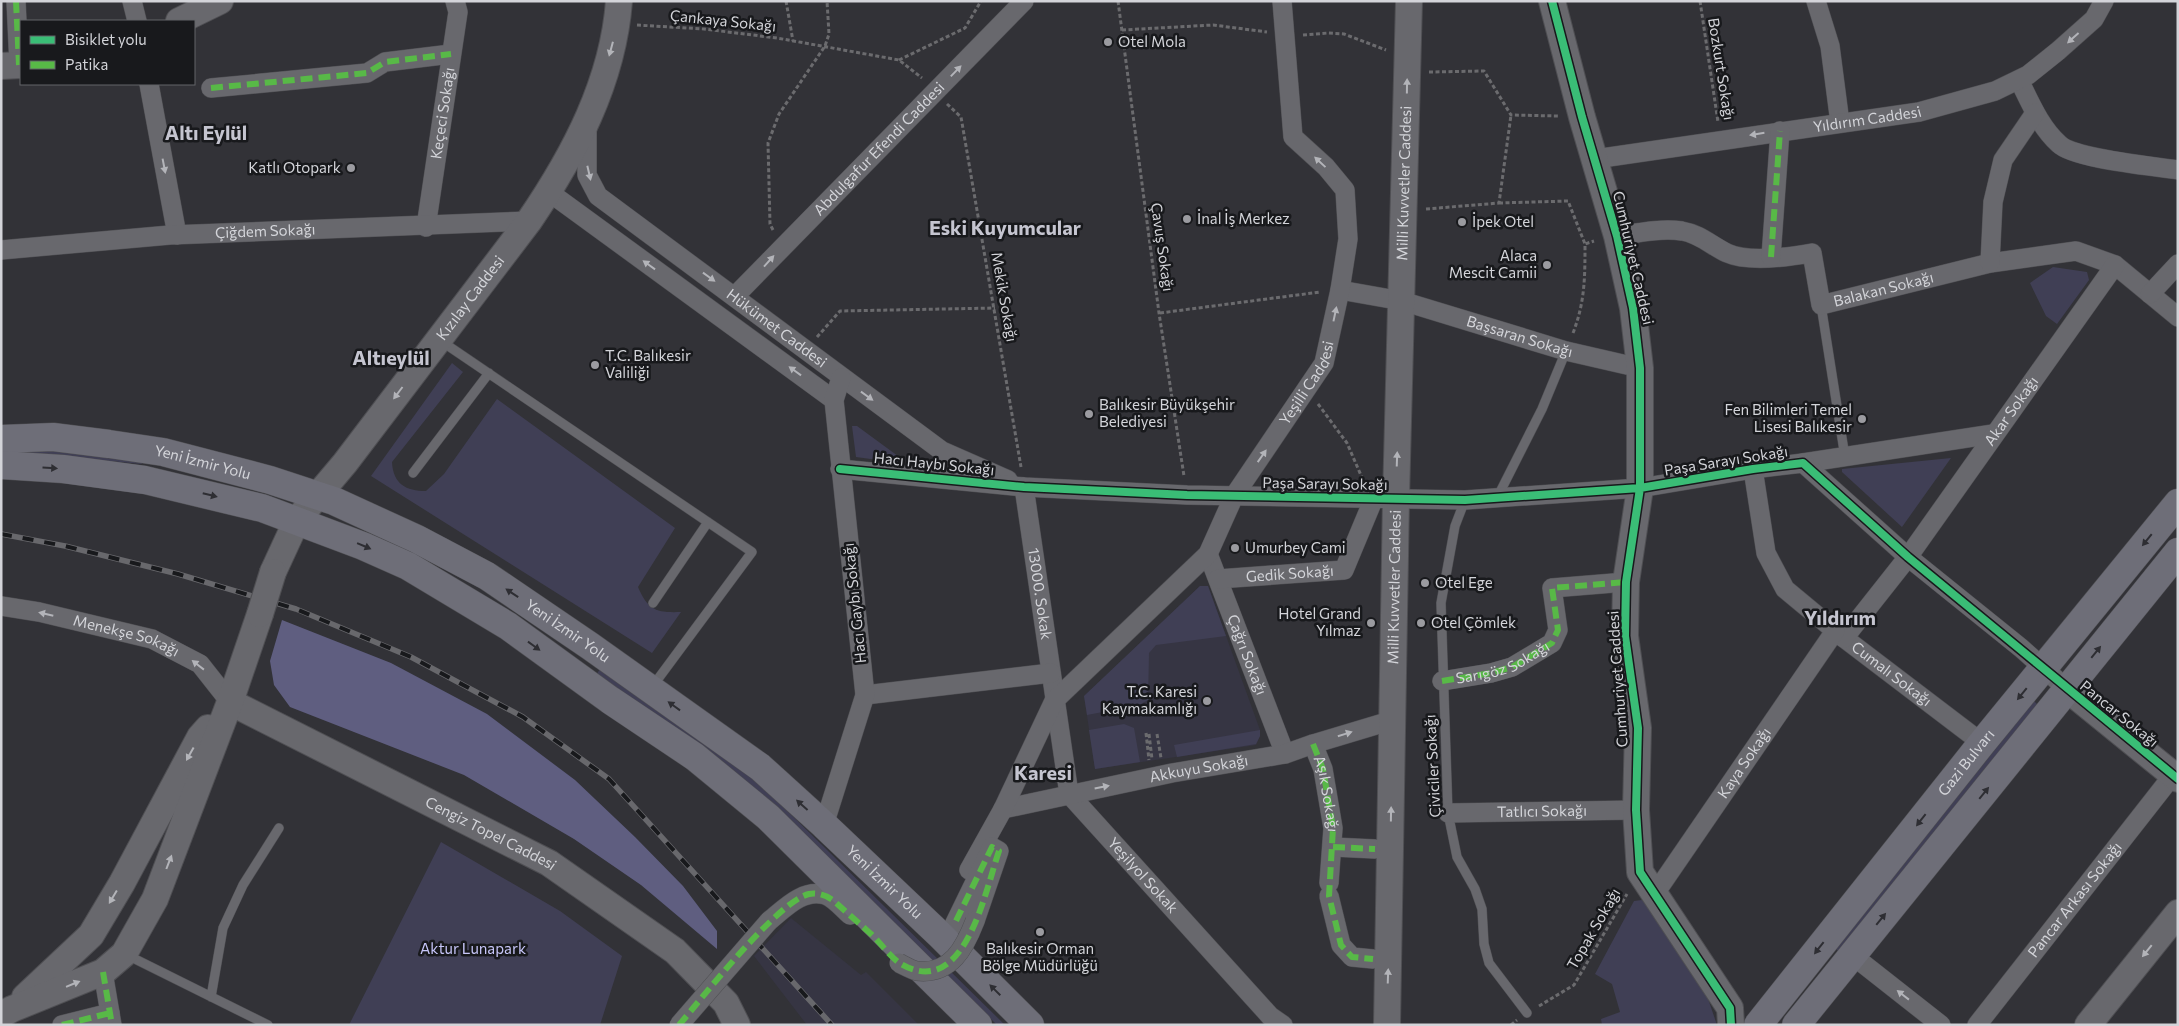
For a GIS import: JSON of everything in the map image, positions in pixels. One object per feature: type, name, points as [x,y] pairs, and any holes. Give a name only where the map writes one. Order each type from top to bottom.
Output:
[{"type":"highway","name":"Yeni İzmir Yolu","points":[[1,439],[53,437],[163,452],[270,480],[317,494],[417,539],[486,576],[760,767],[940,935],[1030,1025]]},
{"type":"highway","name":"Yeni İzmir Yolu","points":[[1,465],[63,469],[145,480],[262,508],[363,546],[408,566],[508,626],[610,700],[695,757],[768,817],[978,1025]]},
{"type":"highway","name":"Gazi Bulvarı","points":[[1758,1025],[1982,743],[2178,503]]},
{"type":"highway","name":"Gazi Bulvarı","points":[[1796,1025],[2178,552]]},
{"type":"main road","points":[[181,20],[220,1]]},
{"type":"main road","name":"Milli Kuvvetler Caddesi","points":[[1387,1025],[1393,720],[1380,498],[1402,301],[1409,1]]},
{"type":"main road","name":"Cumhuriyet Caddesi","points":[[1552,1],[1582,117],[1617,236],[1633,308],[1640,368],[1640,488],[1626,582],[1626,636],[1638,728],[1636,810],[1640,872],[1730,1008],[1731,1025]]},
{"type":"main road","name":"Kızılay Caddesi","points":[[5,1006],[103,972],[124,954],[155,899],[230,702],[273,572],[297,520],[345,463],[529,222],[549,192],[587,125],[600,89],[618,12]]},
{"type":"main road","name":"Pancar Sokağı","points":[[2067,689],[2175,777]]},
{"type":"main road","points":[[5,1006],[91,935],[122,884],[200,737],[230,702]]},
{"type":"main road","name":"Cengiz Topel Caddesi","points":[[230,702],[549,863],[675,951],[732,1018]]},
{"type":"main road","points":[[2088,1025],[2178,913]]},
{"type":"street","points":[[14,65],[16,1]]},
{"type":"street","points":[[132,1],[137,20]]},
{"type":"street","name":"Keçeci Sokağı","points":[[426,226],[458,12],[455,1]]},
{"type":"street","name":"Abdulgafur Efendi Caddesi","points":[[735,296],[1024,1]]},
{"type":"street","name":"Yeşilli Caddesi","points":[[1054,701],[1208,554],[1234,496],[1324,364],[1340,290],[1348,239],[1345,190],[1326,167],[1293,137],[1282,1]]},
{"type":"street","points":[[1816,1],[1830,46],[1840,122]]},
{"type":"street","name":"Yıldırım Caddesi","points":[[1595,159],[1919,112],[1995,91],[2028,75],[2058,51],[2094,19],[2104,1]]},
{"type":"street","points":[[212,88],[367,73],[385,62],[451,54]]},
{"type":"street","points":[[2019,80],[2035,113],[2060,145],[2075,153],[2178,170]]},
{"type":"street","points":[[149,85],[177,235]]},
{"type":"street","points":[[1990,263],[1993,202],[2003,160],[2035,113]]},
{"type":"street","name":"Hükümet Caddesi","points":[[587,125],[587,175],[598,196],[735,296],[841,378],[942,451],[1024,487]]},
{"type":"street","points":[[1770,257],[1780,131]]},
{"type":"street","points":[[549,192],[834,400]]},
{"type":"street","name":"Çiğdem Sokağı","points":[[1,250],[177,235],[529,222]]},
{"type":"street","name":"Balakan Sokağı","points":[[1617,236],[1647,232],[1683,231],[1710,242],[1728,253],[1744,257],[1770,257],[1812,253],[1821,305],[1990,263],[2076,251],[2115,265],[2178,317]]},
{"type":"street","points":[[2150,294],[2178,264]]},
{"type":"street","name":"Akar Sokağı","points":[[1840,635],[1908,557],[1993,434],[2115,265]]},
{"type":"street","name":"Başsaran Sokağı","points":[[1340,290],[1402,301],[1566,351],[1640,368]]},
{"type":"street","name":"Hacı Gaybı Sokağı","points":[[824,825],[865,696],[834,400],[841,378]]},
{"type":"street","name":"Paşa Sarayı Sokağı","points":[[1187,495],[1465,500],[1498,496],[1640,488],[1753,469],[1993,434]]},
{"type":"street","name":"Paşa Sarayı Sokağı","points":[[1804,463],[1908,557],[2067,689]]},
{"type":"street","name":"Hacı Haybı Sokağı","points":[[840,469],[1024,487],[1187,495]]},
{"type":"street","name":"Cumalı Sokağı","points":[[1753,469],[1766,553],[1785,589],[1840,635],[1982,743]]},
{"type":"street","name":"13000. Sokak","points":[[1024,487],[1054,701]]},
{"type":"street","name":"Gedik Sokağı","points":[[1218,579],[1295,580],[1344,570],[1380,498]]},
{"type":"street","name":"Çağrı Sokağı","points":[[1208,554],[1285,754]]},
{"type":"street","name":"Sarıgöz Sokağı","points":[[1442,681],[1491,673],[1512,667],[1552,643],[1558,630],[1552,588],[1626,582]]},
{"type":"street","name":"Menekşe Sokağı","points":[[1,606],[39,612],[152,639],[200,664],[230,702]]},
{"type":"street","name":"Kaya Sokağı","points":[[1654,895],[1840,635]]},
{"type":"street","points":[[865,696],[1051,673]]},
{"type":"street","points":[[1054,701],[1069,794]]},
{"type":"street","points":[[969,870],[1003,809],[1054,701]]},
{"type":"street","name":"Akkuyu Sokağı","points":[[1003,809],[1172,773],[1285,754],[1393,720]]},
{"type":"street","name":"Aşık Sokağı","points":[[1313,744],[1323,769],[1330,806],[1333,847],[1329,889],[1341,945],[1352,957],[1373,959]]},
{"type":"street","name":"Pancar Arkası Sokağı","points":[[1977,1025],[2175,777]]},
{"type":"street","name":"Yeşilyol Sokak","points":[[1069,794],[1270,1016],[1283,1025]]},
{"type":"street","name":"Tatlıcı Sokağı","points":[[1448,814],[1636,810]]},
{"type":"street","points":[[679,1025],[769,921],[796,900],[809,894],[824,895],[834,901],[899,963],[916,971],[934,970],[952,962],[967,943],[975,921],[999,851],[992,847],[954,925]]},
{"type":"street","points":[[1333,847],[1375,849]]},
{"type":"street","points":[[1852,955],[1941,1025]]},
{"type":"street","points":[[62,1025],[111,1019],[103,972]]},
{"type":"lane","points":[[1821,305],[1845,456]]},
{"type":"lane","points":[[438,340],[752,552],[650,689]]},
{"type":"lane","points":[[1498,496],[1542,409],[1566,351]]},
{"type":"lane","points":[[414,473],[489,373]]},
{"type":"lane","name":"Çiviciler Sokağı","points":[[1465,500],[1455,526],[1441,603],[1442,681],[1448,814],[1457,857],[1475,889],[1482,909],[1484,944],[1489,962],[1527,1013]]},
{"type":"lane","points":[[653,603],[708,522]]},
{"type":"lane","points":[[211,997],[224,928],[243,885],[279,828]]},
{"type":"lane","points":[[124,954],[268,1025]]},
{"type":"path","points":[[786,1],[794,41]]},
{"type":"path","points":[[783,246],[770,224],[768,143],[778,114],[825,46],[829,34],[827,1]]},
{"type":"path","points":[[899,60],[965,28],[981,1]]},
{"type":"path","points":[[1122,30],[1214,25],[1294,36],[1328,33],[1344,34],[1394,53]]},
{"type":"path","points":[[1421,72],[1484,71],[1511,115],[1499,203]]},
{"type":"path","points":[[1511,115],[1582,117]]},
{"type":"path","points":[[1404,210],[1499,203],[1568,201],[1585,244],[1585,283],[1582,305],[1566,351]]},
{"type":"path","points":[[1585,244],[1617,236]]},
{"type":"path","points":[[1160,313],[1340,290]]},
{"type":"path","points":[[805,350],[840,311],[995,308]]},
{"type":"path","points":[[1307,390],[1347,443],[1380,498]]},
{"type":"path","points":[[1148,734],[1152,767]]},
{"type":"path","points":[[1157,734],[1162,766]]},
{"type":"shaded area","points":[[1200,586],[1208,586],[1260,730],[1260,736],[1256,745],[1095,769],[1084,696]]},
{"type":"shaded area","points":[[282,620],[391,663],[487,714],[575,780],[683,886],[717,931],[717,949],[641,885],[574,839],[464,775],[290,707],[274,685],[270,661]]},
{"type":"shaded area","points":[[791,918],[861,975],[866,972],[919,1025],[807,1025],[754,956]]},
{"type":"green space","points":[[2053,267],[2087,272],[2089,280],[2057,324],[2046,316],[2030,283]]},
{"type":"green space","points":[[452,363],[463,372],[392,462],[398,481],[412,490],[426,491],[444,474],[497,399],[675,528],[638,587],[645,601],[659,611],[681,612],[652,653],[371,476]]},
{"type":"green space","points":[[852,426],[857,426],[902,459],[900,463],[856,457]]},
{"type":"green space","points":[[1,448],[39,449],[140,461],[142,464],[1,455]]},
{"type":"green space","points":[[1951,458],[1902,527],[1842,472],[1842,469]]},
{"type":"green space","points":[[1200,586],[1208,586],[1226,636],[1156,645],[1149,653],[1148,700],[1139,705],[1087,715],[1084,696]]},
{"type":"green space","points":[[600,669],[761,785],[1005,1025],[997,1025],[831,860],[596,675]]},
{"type":"green space","points":[[2034,701],[2039,706],[1839,952],[1836,949],[1837,946]]},
{"type":"green space","points":[[1124,724],[1134,728],[1140,762],[1095,769],[1089,730]]},
{"type":"green space","points":[[1260,730],[1260,736],[1256,744],[1177,757],[1174,745]]},
{"type":"green space","name":"Aktur Lunapark","points":[[441,842],[560,911],[622,956],[600,1025],[349,1025]]},
{"type":"green space","points":[[1642,900],[1677,944],[1703,984],[1717,1025],[1602,1025],[1601,1019],[1620,1012],[1612,984],[1595,974],[1634,901]]},
{"type":"railway","points":[[1,534],[65,546],[178,574],[296,609],[411,657],[523,717],[609,779],[832,1025]]},
{"type":"marked path","points":[[16,1],[19,65]]},
{"type":"marked path","points":[[211,88],[367,73],[385,62],[451,54]]},
{"type":"marked path","points":[[1771,257],[1780,131]]},
{"type":"marked path","points":[[1442,681],[1491,673],[1512,667],[1552,643],[1558,630],[1552,588],[1626,582]]},
{"type":"marked path","points":[[1313,744],[1323,769],[1333,828],[1329,896],[1341,945],[1352,957],[1373,959]]},
{"type":"marked path","points":[[679,1025],[761,931],[795,900],[809,894],[822,895],[834,901],[901,964],[923,971],[941,968],[956,955],[969,936],[979,914],[999,851],[992,847],[954,925]]},
{"type":"marked path","points":[[1333,847],[1375,849]]},
{"type":"marked path","points":[[103,972],[112,1025]]},
{"type":"marked path","points":[[62,1025],[110,1013]]},
{"type":"cycle path","points":[[1552,1],[1582,117],[1617,236],[1633,308],[1640,368],[1640,488],[1626,582],[1625,636],[1638,728],[1636,810],[1640,872],[1730,1008],[1731,1025]]},
{"type":"cycle path","points":[[840,469],[1024,487],[1187,495],[1465,500],[1640,488],[1753,469],[1803,463],[1908,557],[2178,779]]},
{"type":"place","name":"Otel Mola","points":[[1108,42]]},
{"type":"place","name":"Katlı Otopark","points":[[351,168]]},
{"type":"place","name":"İnal İş Merkez","points":[[1187,219]]},
{"type":"place","name":"İpek Otel","points":[[1462,222]]},
{"type":"place","name":"Alaca Mescit Camii","points":[[1547,265]]},
{"type":"place","name":"T.C. Balıkesir Valiliği","points":[[595,365]]},
{"type":"place","name":"Balıkesir Büyükşehir Belediyesi","points":[[1089,414]]},
{"type":"place","name":"Fen Bilimleri Temel Lisesi Balıkesir","points":[[1862,419]]},
{"type":"place","name":"Umurbey Cami","points":[[1235,548]]},
{"type":"place","name":"Otel Ege","points":[[1425,583]]},
{"type":"place","name":"Hotel Grand Yılmaz","points":[[1371,623]]},
{"type":"place","name":"Otel Çömlek","points":[[1421,623]]},
{"type":"place","name":"T.C. Karesi Kaymakamlığı","points":[[1207,701]]},
{"type":"place","name":"Balıkesir Orman Bölge Müdürlüğü","points":[[1040,932]]},
{"type":"district","name":"Altı Eylül","points":[[206,133]]},
{"type":"district","name":"Eski Kuyumcular","points":[[1005,228]]},
{"type":"district","name":"Altıeylül","points":[[391,358]]},
{"type":"district","name":"Yıldırım","points":[[1840,618]]},
{"type":"district","name":"Karesi","points":[[1043,773]]}]
